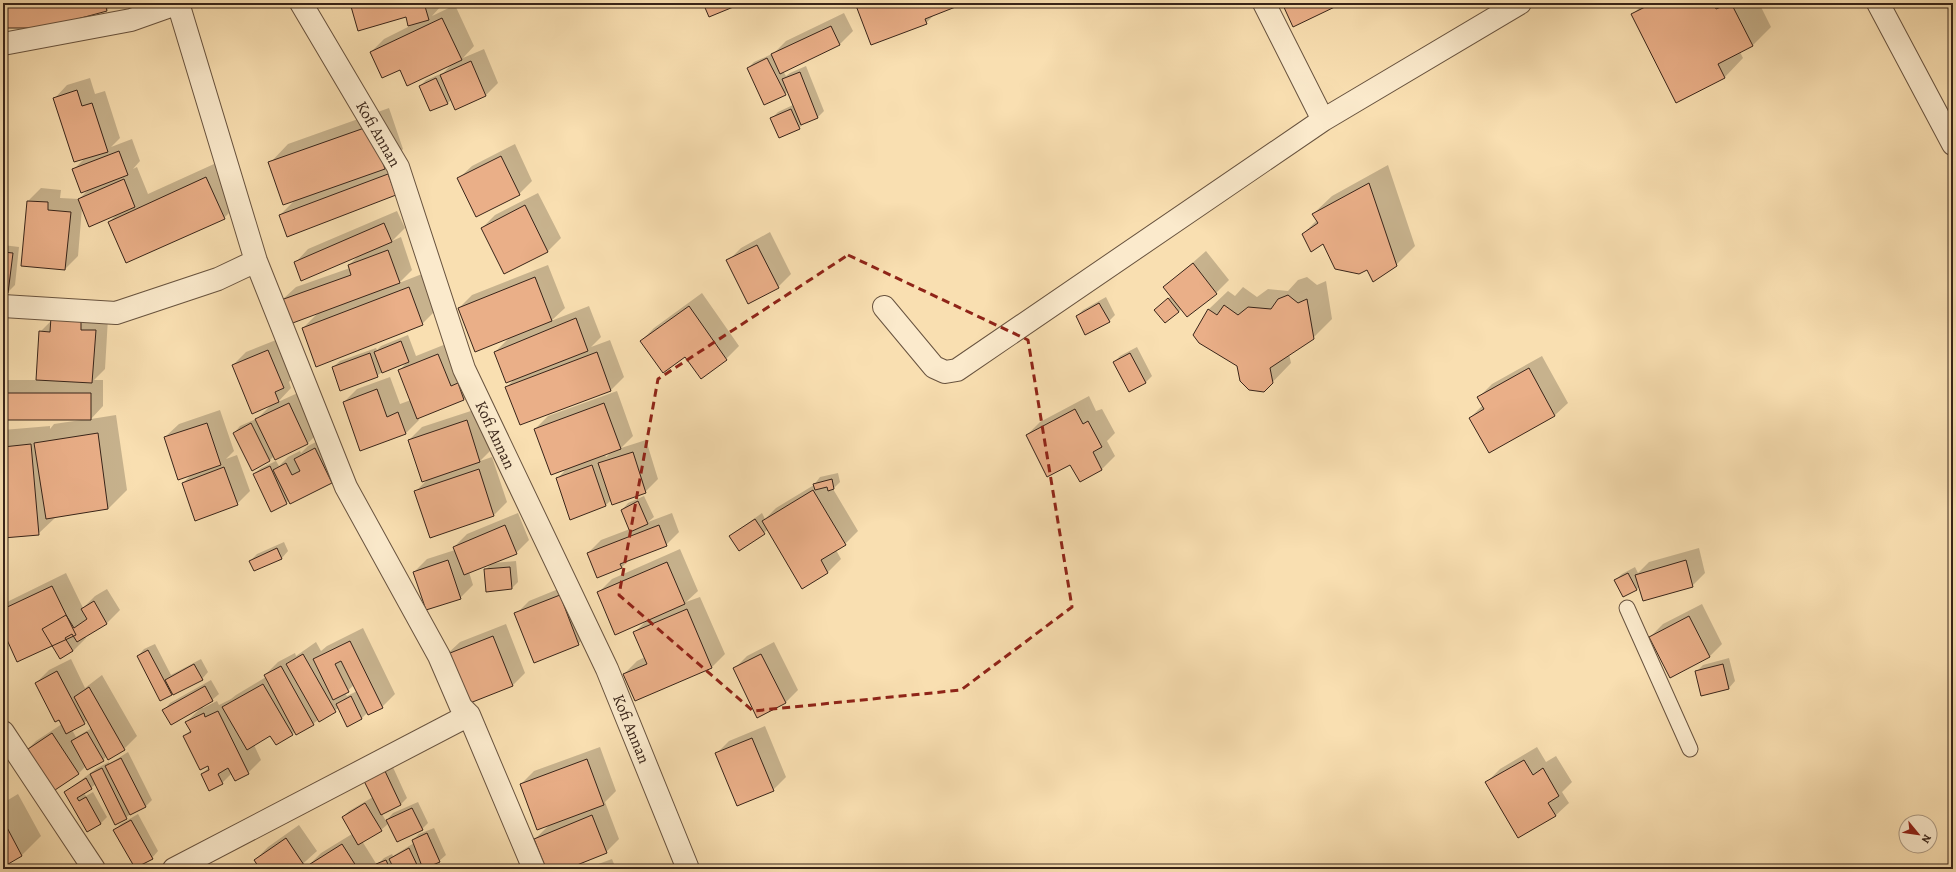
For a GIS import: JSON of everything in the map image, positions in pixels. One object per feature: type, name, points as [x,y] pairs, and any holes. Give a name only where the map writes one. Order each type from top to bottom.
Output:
[{"type":"street","points":[[3,44],[131,20],[179,3],[256,261],[346,487],[439,656],[461,707],[468,715],[534,869]]},
{"type":"street","name":"Kofi Annan","points":[[301,3],[398,167],[464,369],[607,669],[688,869]]},
{"type":"street","points":[[1264,3],[1323,120]]},
{"type":"street","points":[[884,307],[934,367],[945,372],[957,370],[1323,120],[1520,3]]},
{"type":"street","points":[[1878,3],[1953,144]]},
{"type":"street","points":[[3,306],[116,313],[218,279],[256,261]]},
{"type":"street","points":[[174,869],[468,715]]},
{"type":"street","points":[[3,732],[94,869]]},
{"type":"lane","points":[[1627,608],[1690,749]]},
{"type":"highlighted area","points":[[848,255],[1028,340],[1072,607],[961,690],[753,711],[619,595],[658,379]]},
{"type":"building","points":[[3,3],[105,3],[107,11],[44,28],[3,28]]},
{"type":"building","points":[[350,3],[424,3],[429,20],[408,26],[406,17],[358,31]]},
{"type":"building","points":[[703,3],[743,3],[709,17]]},
{"type":"building","points":[[855,3],[956,3],[958,6],[925,19],[927,24],[871,45]]},
{"type":"building","points":[[1282,3],[1343,3],[1293,27]]},
{"type":"building","points":[[1653,3],[1713,3],[1716,9],[1731,3],[1753,46],[1718,64],[1725,78],[1676,103],[1631,14]]},
{"type":"building","points":[[442,18],[462,60],[407,86],[400,70],[382,78],[370,52]]},
{"type":"building","points":[[831,26],[840,45],[780,74],[771,54]]},
{"type":"building","points":[[767,58],[786,95],[764,105],[747,68]]},
{"type":"building","points":[[471,61],[486,96],[455,110],[440,75]]},
{"type":"building","points":[[800,72],[818,118],[801,125],[782,79]]},
{"type":"building","points":[[436,78],[448,104],[430,111],[419,86]]},
{"type":"building","points":[[77,90],[82,106],[92,103],[108,152],[74,162],[53,98]]},
{"type":"building","points":[[791,109],[800,129],[779,138],[770,118]]},
{"type":"building","points":[[370,126],[385,169],[283,205],[268,162]]},
{"type":"building","points":[[119,151],[128,175],[81,193],[72,169]]},
{"type":"building","points":[[501,156],[520,195],[476,217],[457,178]]},
{"type":"building","points":[[388,174],[396,195],[287,237],[279,215]]},
{"type":"building","points":[[206,177],[225,219],[126,263],[108,222]]},
{"type":"building","points":[[124,179],[135,207],[89,227],[78,199]]},
{"type":"building","points":[[1369,183],[1397,266],[1373,282],[1367,270],[1359,274],[1335,269],[1323,244],[1311,252],[1302,234],[1318,223],[1312,214]]},
{"type":"building","points":[[27,201],[48,202],[48,210],[71,212],[65,270],[21,266]]},
{"type":"building","points":[[525,205],[548,252],[504,274],[481,228]]},
{"type":"building","points":[[384,223],[392,242],[301,281],[294,262]]},
{"type":"building","points":[[757,245],[779,288],[748,304],[726,260]]},
{"type":"building","points":[[388,250],[400,283],[290,324],[281,300],[351,275],[348,265]]},
{"type":"building","points":[[3,252],[13,253],[8,293],[3,292]]},
{"type":"building","points":[[1193,263],[1217,294],[1187,317],[1163,287]]},
{"type":"building","points":[[535,277],[552,321],[475,352],[458,308]]},
{"type":"building","points":[[409,287],[423,325],[316,367],[302,328]]},
{"type":"building","points":[[1288,295],[1298,303],[1307,299],[1314,339],[1270,368],[1273,383],[1264,392],[1249,390],[1240,381],[1237,366],[1199,343],[1193,335],[1208,309],[1217,315],[1224,305],[1238,315],[1248,307],[1271,309],[1278,299]]},
{"type":"building","points":[[1168,298],[1179,312],[1165,323],[1154,310]]},
{"type":"building","points":[[1099,303],[1110,322],[1085,335],[1076,316]]},
{"type":"building","points":[[689,306],[727,360],[701,379],[685,357],[663,373],[640,341]]},
{"type":"building","points":[[51,317],[81,319],[81,330],[96,330],[92,383],[36,380],[39,331],[50,332]]},
{"type":"building","points":[[576,318],[588,351],[506,383],[494,352]]},
{"type":"building","points":[[401,341],[409,362],[382,373],[374,352]]},
{"type":"building","points":[[268,350],[284,388],[275,392],[279,402],[252,414],[232,365]]},
{"type":"building","points":[[597,352],[611,391],[520,425],[505,387]]},
{"type":"building","points":[[370,353],[378,377],[340,391],[332,367]]},
{"type":"building","points":[[1130,353],[1146,383],[1129,392],[1113,362]]},
{"type":"building","points":[[438,354],[451,386],[458,383],[464,400],[417,419],[398,370]]},
{"type":"building","points":[[1529,368],[1555,416],[1489,453],[1469,418],[1484,409],[1477,397]]},
{"type":"building","points":[[377,389],[387,417],[398,412],[406,434],[360,451],[343,402]]},
{"type":"building","points":[[3,393],[91,393],[91,420],[3,420]]},
{"type":"building","points":[[289,403],[308,444],[275,460],[255,419]]},
{"type":"building","points":[[604,403],[621,449],[551,475],[534,429]]},
{"type":"building","points":[[1075,409],[1083,424],[1088,421],[1102,447],[1093,452],[1102,470],[1080,482],[1070,465],[1047,477],[1026,435]]},
{"type":"building","points":[[467,420],[480,462],[422,482],[408,440]]},
{"type":"building","points":[[207,423],[221,465],[178,480],[164,437]]},
{"type":"building","points":[[251,423],[270,461],[252,471],[233,433]]},
{"type":"building","points":[[98,433],[108,509],[46,519],[34,443]]},
{"type":"building","points":[[31,444],[39,535],[3,538],[3,447]]},
{"type":"building","points":[[315,448],[332,483],[290,504],[273,470],[286,463],[292,475],[300,471],[294,459]]},
{"type":"building","points":[[633,452],[646,493],[612,505],[598,463]]},
{"type":"building","points":[[592,465],[606,506],[570,520],[556,478]]},
{"type":"building","points":[[270,466],[287,504],[271,512],[253,474]]},
{"type":"building","points":[[224,467],[238,505],[195,521],[182,483]]},
{"type":"building","points":[[479,469],[494,516],[430,538],[414,491]]},
{"type":"building","points":[[832,479],[834,489],[828,491],[827,487],[815,490],[813,484]]},
{"type":"building","points":[[813,490],[846,545],[821,560],[828,573],[802,589],[762,521]]},
{"type":"building","points":[[638,501],[648,524],[630,532],[621,510]]},
{"type":"building","points":[[755,519],[765,534],[739,551],[729,536]]},
{"type":"building","points":[[505,525],[517,554],[464,575],[453,547]]},
{"type":"building","points":[[659,525],[667,546],[620,564],[622,568],[597,578],[587,553]]},
{"type":"building","points":[[277,548],[282,559],[254,571],[249,561]]},
{"type":"building","points":[[448,560],[461,599],[426,610],[413,572]]},
{"type":"building","points":[[1686,560],[1693,587],[1643,601],[1635,575]]},
{"type":"building","points":[[667,562],[685,604],[615,635],[597,592]]},
{"type":"building","points":[[510,567],[512,589],[486,592],[484,569]]},
{"type":"building","points":[[1628,573],[1637,590],[1623,597],[1614,580]]},
{"type":"building","points":[[52,586],[76,635],[17,662],[3,631],[3,609]]},
{"type":"building","points":[[560,595],[579,645],[534,663],[514,613]]},
{"type":"building","points":[[94,601],[107,624],[77,642],[72,634],[65,638],[73,651],[60,659],[42,629],[66,615],[74,628],[87,619],[81,609]]},
{"type":"building","points":[[687,609],[712,668],[635,701],[623,674],[647,664],[633,632]]},
{"type":"building","points":[[1689,616],[1710,657],[1670,678],[1649,637]]},
{"type":"building","points":[[493,636],[513,686],[465,705],[445,655]]},
{"type":"building","points":[[350,641],[383,708],[368,715],[341,661],[335,664],[349,692],[333,700],[313,659]]},
{"type":"building","points":[[148,650],[172,695],[160,701],[137,656]]},
{"type":"building","points":[[303,654],[336,712],[319,722],[286,664]]},
{"type":"building","points":[[761,654],[786,703],[757,718],[733,668]]},
{"type":"building","points":[[194,664],[203,680],[173,695],[165,680]]},
{"type":"building","points":[[1723,664],[1729,689],[1701,696],[1695,671]]},
{"type":"building","points":[[281,666],[314,725],[296,735],[264,675]]},
{"type":"building","points":[[57,671],[85,724],[66,734],[59,720],[55,722],[35,683]]},
{"type":"building","points":[[263,684],[293,735],[276,745],[270,736],[247,750],[222,707]]},
{"type":"building","points":[[205,686],[213,701],[171,725],[162,710]]},
{"type":"building","points":[[89,687],[125,750],[108,760],[74,697]]},
{"type":"building","points":[[351,696],[362,719],[347,727],[336,704]]},
{"type":"building","points":[[218,711],[249,774],[235,781],[228,768],[218,774],[223,784],[209,791],[201,774],[209,770],[208,766],[200,770],[183,736],[191,732],[185,722],[204,713],[205,717]]},
{"type":"building","points":[[87,732],[104,761],[87,770],[71,741]]},
{"type":"building","points":[[52,733],[79,774],[49,794],[22,753]]},
{"type":"building","points":[[752,738],[774,791],[737,806],[715,753]]},
{"type":"building","points":[[121,758],[146,807],[130,815],[105,766]]},
{"type":"building","points":[[587,759],[604,805],[537,830],[520,784]]},
{"type":"building","points":[[1524,760],[1533,775],[1543,768],[1559,796],[1548,803],[1556,816],[1518,838],[1485,782]]},
{"type":"building","points":[[102,768],[127,819],[115,825],[90,774]]},
{"type":"building","points":[[384,769],[401,805],[381,815],[363,779]]},
{"type":"building","points":[[86,778],[92,789],[77,798],[79,801],[86,797],[101,824],[87,832],[64,792]]},
{"type":"building","points":[[365,803],[382,831],[358,845],[342,817]]},
{"type":"building","points":[[412,808],[423,830],[397,842],[386,820]]},
{"type":"building","points":[[592,815],[607,853],[567,869],[546,869],[534,839]]},
{"type":"building","points":[[3,820],[22,856],[3,867]]},
{"type":"building","points":[[131,820],[153,859],[135,868],[113,830]]},
{"type":"building","points":[[427,833],[440,862],[423,869],[412,840]]},
{"type":"building","points":[[286,838],[304,865],[299,869],[260,869],[254,860]]},
{"type":"building","points":[[342,844],[358,869],[309,869],[307,866]]},
{"type":"building","points":[[409,848],[419,869],[394,869],[389,859]]},
{"type":"building","points":[[386,860],[390,869],[378,869],[376,864]]},
{"type":"building","points":[[605,865],[607,869],[594,869]]}]
